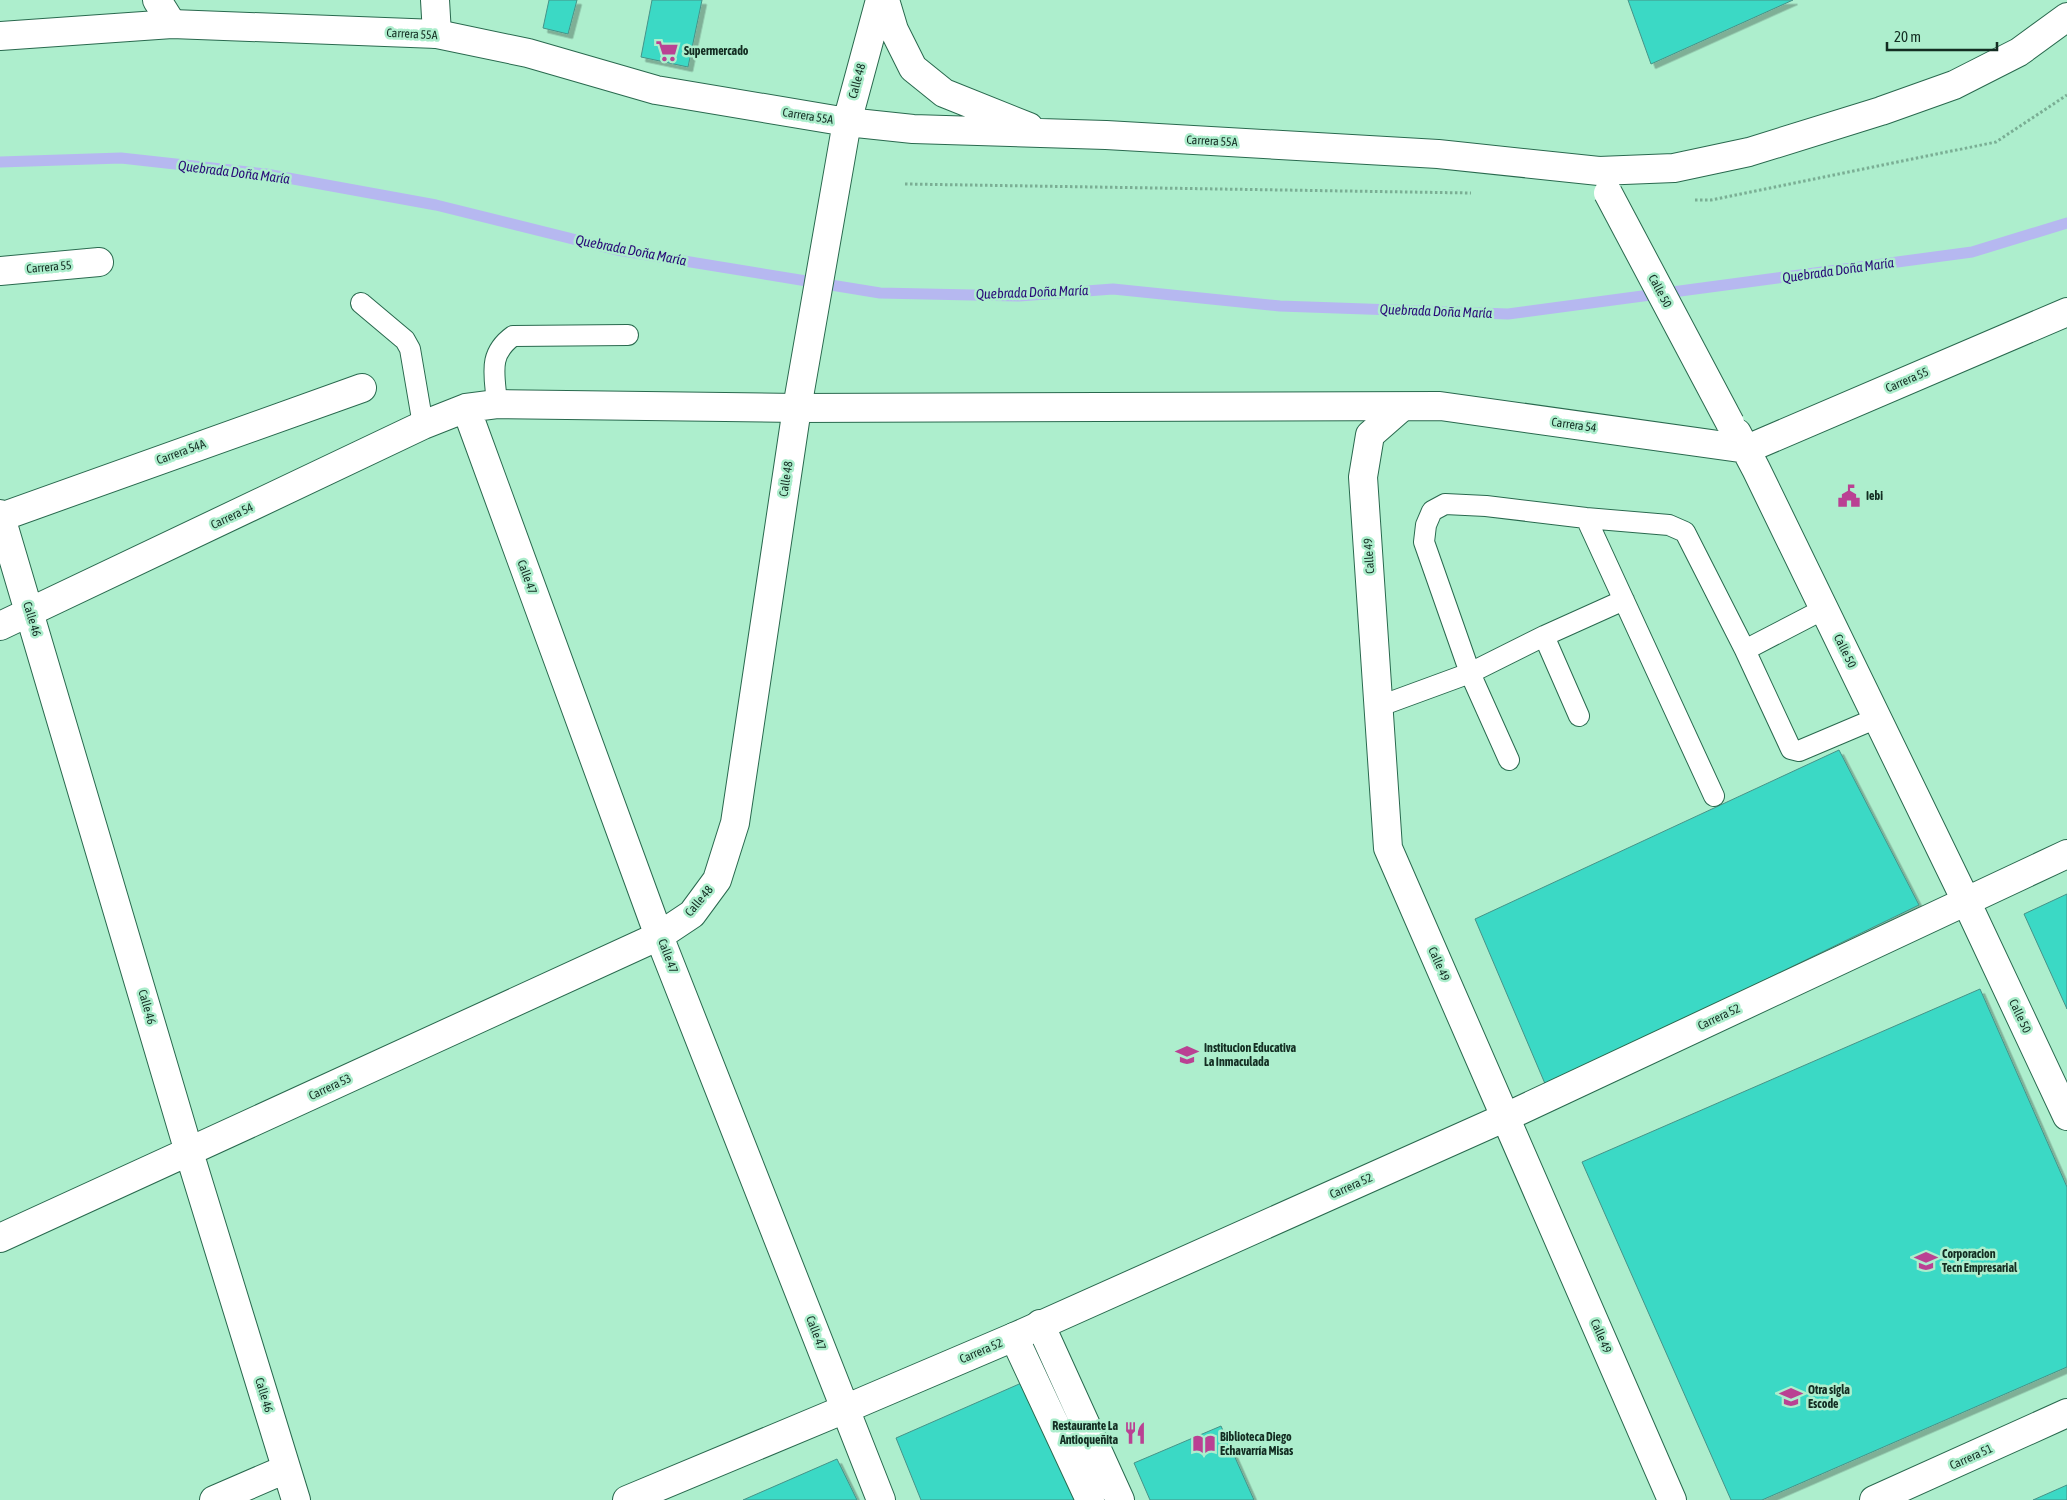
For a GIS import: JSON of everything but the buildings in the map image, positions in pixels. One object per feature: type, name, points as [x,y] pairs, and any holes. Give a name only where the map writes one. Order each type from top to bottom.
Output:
[{"type":"street","points":[[157,0],[172,24]]},
{"type":"street","points":[[435,0],[437,34]]},
{"type":"street","name":"Calle 48","points":[[660,936],[692,914],[717,880],[735,823],[797,408],[826,237],[847,122],[880,0]]},
{"type":"street","points":[[885,0],[894,30],[913,68],[944,93],[1046,134]]},
{"type":"street","name":"Carrera 55A","points":[[0,36],[172,24],[437,34],[528,54],[656,90],[847,122],[913,129],[1106,135],[1438,154],[1604,182],[1748,152],[1881,111],[1954,85],[2019,52],[2065,25]]},
{"type":"street","name":"Calle 50","points":[[1604,182],[1730,422],[1747,449],[1966,901],[2067,1116]]},
{"type":"street","name":"Carrera 55","points":[[0,271],[99,262]]},
{"type":"street","name":"Carrera 55","points":[[1747,449],[2067,312]]},
{"type":"street","name":"Carrera 54A","points":[[0,515],[362,388]]},
{"type":"street","name":"Carrera 54","points":[[0,626],[423,425],[466,408],[497,404],[797,408],[1440,406],[1747,449]]},
{"type":"street","name":"Calle 49","points":[[1402,407],[1370,435],[1363,478],[1380,706],[1384,812],[1388,848],[1672,1500]]},
{"type":"street","name":"Calle 47","points":[[466,408],[660,936],[881,1500]]},
{"type":"street","name":"Calle 46","points":[[0,515],[189,1152],[296,1500]]},
{"type":"street","name":"Carrera 52","points":[[627,1500],[1014,1336],[1506,1117],[2067,854]]},
{"type":"street","name":"Carrera 53","points":[[0,1238],[660,936]]},
{"type":"street","points":[[1040,1324],[1120,1500]]},
{"type":"street","points":[[1014,1336],[1090,1500]]},
{"type":"street","name":"Carrera 51","points":[[1874,1500],[2067,1414]]},
{"type":"street","points":[[214,1500],[286,1469]]},
{"type":"lane","points":[[361,303],[405,340],[410,349],[423,425]]},
{"type":"lane","points":[[497,404],[494,362],[497,352],[503,343],[513,336],[628,334]]},
{"type":"lane","points":[[1510,760],[1470,673],[1424,542],[1426,525],[1432,511],[1445,504],[1669,525],[1685,532],[1745,650],[1791,749],[1799,751],[1877,718]]},
{"type":"lane","points":[[1586,518],[1714,796]]},
{"type":"lane","points":[[1380,706],[1470,673],[1544,636],[1624,600]]},
{"type":"lane","points":[[1745,650],[1824,610]]},
{"type":"lane","points":[[1544,636],[1579,716]]},
{"type":"waterway","name":"Quebrada Doña María","points":[[0,162],[121,158],[266,174],[436,205],[617,250],[880,293],[1019,296],[1113,289],[1280,306],[1508,314],[1972,252],[2067,223]]},
{"type":"place","name":"Supermercado","points":[[667,51]]},
{"type":"place","name":"Iebi","points":[[1849,496]]},
{"type":"place","name":"Institucion Educativa La Inmaculada","points":[[1187,1055]]},
{"type":"place","name":"Corporacion Tecn Empresarial","points":[[1926,1261]]},
{"type":"place","name":"Otra sigla Escode","points":[[1791,1397]]},
{"type":"place","name":"Restaurante La Antioqueñita","points":[[1135,1433]]},
{"type":"place","name":"Biblioteca Diego Echavarría Misas","points":[[1204,1444]]}]
